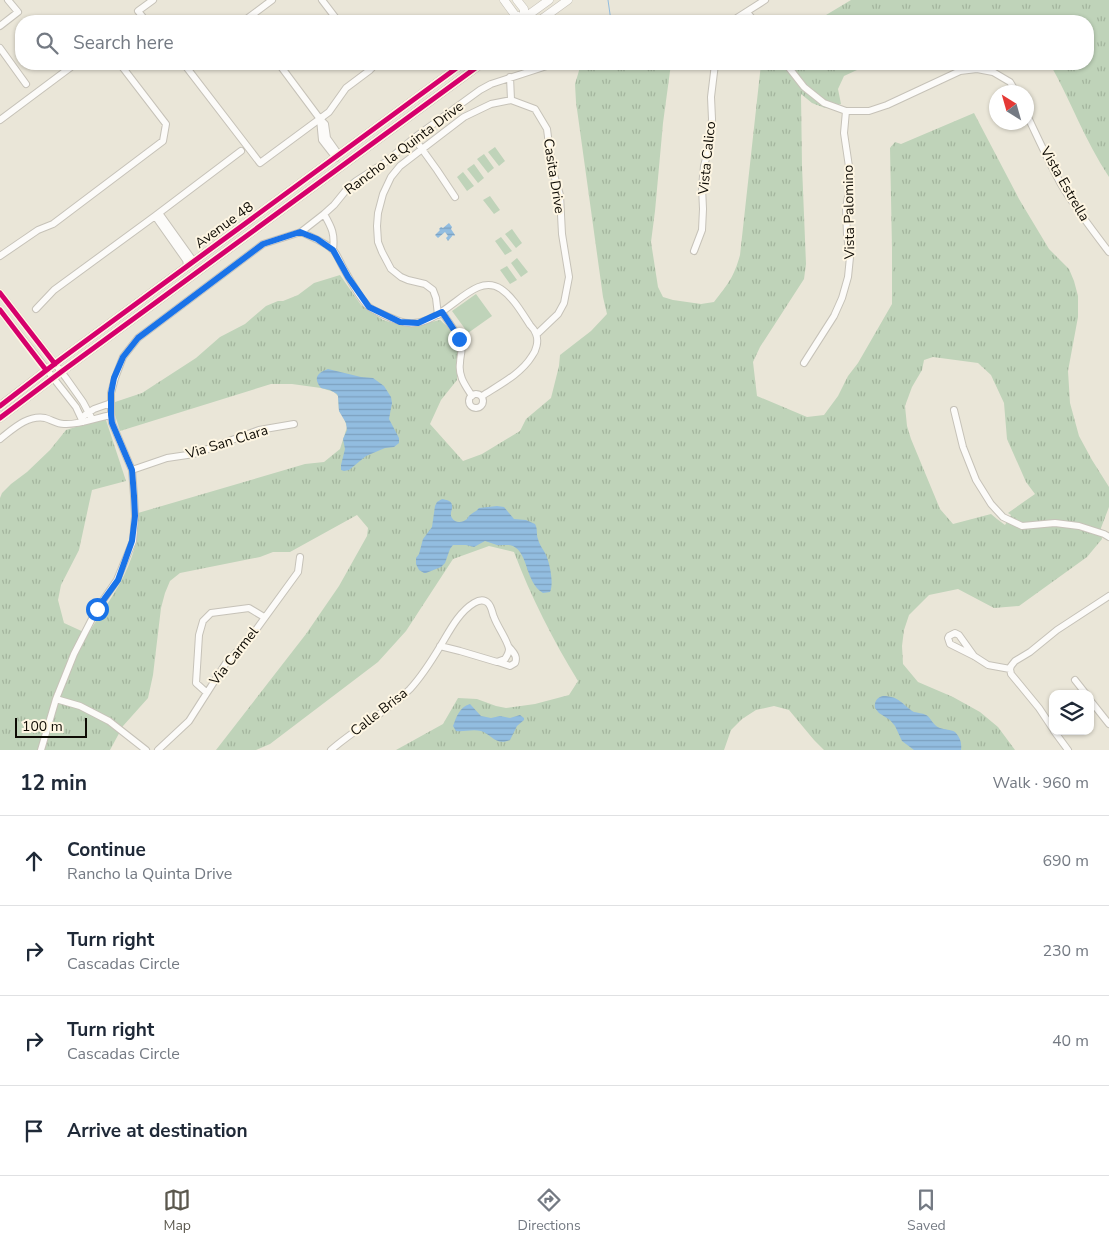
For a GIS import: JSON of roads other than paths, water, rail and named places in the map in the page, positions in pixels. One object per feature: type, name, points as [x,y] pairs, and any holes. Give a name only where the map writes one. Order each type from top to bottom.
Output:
[{"type":"main road","points":[[504,0],[515,15]]},
{"type":"main road","points":[[517,0],[524,9],[523,15]]},
{"type":"main road","points":[[530,15],[549,0]]},
{"type":"main road","points":[[547,15],[568,0]]},
{"type":"main road","name":"Avenue 48","points":[[0,406],[46,370],[454,70]]},
{"type":"main road","name":"Avenue 48","points":[[0,418],[473,70]]},
{"type":"main road","points":[[292,202],[304,188],[333,166],[338,157],[361,152]]},
{"type":"main road","points":[[150,306],[160,294],[191,271],[194,262]]},
{"type":"street","points":[[0,26],[18,12],[8,0]]},
{"type":"street","points":[[141,15],[138,12],[153,0]]},
{"type":"street","points":[[253,15],[272,0]]},
{"type":"street","points":[[322,0],[333,15]]},
{"type":"street","points":[[742,15],[765,0]]},
{"type":"street","points":[[0,48],[15,69]]},
{"type":"street","points":[[16,70],[26,84]]},
{"type":"street","points":[[0,120],[67,70]]},
{"type":"street","points":[[0,256],[38,230],[53,224],[164,141],[166,124],[125,70]]},
{"type":"street","points":[[190,70],[260,163],[329,112],[346,88],[370,70]]},
{"type":"street","points":[[283,70],[320,119],[322,140],[338,157]]},
{"type":"street","name":"Rancho la Quinta Drive","points":[[41,750],[56,700],[74,654],[97,609],[118,580],[132,541],[135,509],[132,470],[112,423],[111,415],[111,393],[114,378],[123,357],[138,338],[263,244],[300,232],[334,205],[347,189],[480,90],[491,84],[533,70]]},
{"type":"street","name":"Vista Calico","points":[[694,251],[702,230],[704,210],[702,186],[704,166],[710,143],[711,97],[714,70]]},
{"type":"street","points":[[791,70],[804,87],[824,103],[846,111],[869,112],[887,106],[960,71],[968,70]]},
{"type":"street","points":[[982,70],[993,72],[1012,85]]},
{"type":"street","points":[[472,396],[462,382],[460,373],[462,348],[456,333],[440,314],[433,290],[425,284],[401,277],[391,269],[382,252],[378,234],[378,213],[386,187],[400,166],[464,116],[490,104],[511,100],[510,77]]},
{"type":"street","name":"Casita Drive","points":[[511,100],[534,109],[547,129],[552,168],[560,195],[562,234],[569,277],[567,294],[558,314],[536,334]]},
{"type":"street","name":"Vista Palomino","points":[[804,363],[834,316],[848,277],[850,257],[846,208],[851,180],[844,133],[846,111]]},
{"type":"street","name":"Vista Estrella","points":[[1034,129],[1063,186],[1109,252]]},
{"type":"street","points":[[414,138],[455,197]]},
{"type":"street","points":[[36,309],[54,290],[241,151]]},
{"type":"street","points":[[157,214],[194,262]]},
{"type":"street","points":[[157,214],[186,260],[185,268]]},
{"type":"street","points":[[324,214],[335,238],[333,250]]},
{"type":"street","points":[[300,232],[317,239],[333,250],[348,277],[369,307],[400,322],[418,323],[440,314],[473,289],[484,285],[491,285],[505,292],[536,334],[537,344],[529,361],[518,372],[482,396],[477,394],[472,396]]},
{"type":"street","points":[[0,293],[83,402],[90,416]]},
{"type":"street","points":[[0,310],[76,407],[82,420]]},
{"type":"street","points":[[472,396],[470,404],[473,408],[477,409],[483,405],[484,399],[482,396]]},
{"type":"street","points":[[0,439],[18,425],[32,418],[45,418],[61,424],[71,424],[90,416],[111,403]]},
{"type":"street","points":[[954,410],[963,446],[976,480],[991,504],[1003,517],[1022,526],[1054,523],[1079,526],[1109,537]]},
{"type":"street","points":[[90,416],[111,415]]},
{"type":"street","name":"Via San Clara","points":[[132,470],[167,458],[194,454],[259,430],[294,424]]},
{"type":"street","name":"Via Carmel","points":[[158,750],[189,721],[226,663],[250,638],[298,572],[300,557]]},
{"type":"street","points":[[1049,723],[1011,674],[1011,666],[1057,630],[1109,596]]},
{"type":"street","name":"Calle Brisa","points":[[331,750],[394,704],[411,688],[426,669],[453,625],[465,610],[474,603],[482,600],[490,606],[508,647]]},
{"type":"street","points":[[206,692],[196,683],[199,635],[203,621],[211,613],[249,608],[264,617]]},
{"type":"street","points":[[440,646],[510,666],[515,663],[516,658],[508,647]]},
{"type":"street","points":[[497,662],[505,659],[509,651],[508,647]]},
{"type":"street","points":[[974,656],[988,665],[1010,669]]},
{"type":"street","points":[[1075,680],[1083,690]]},
{"type":"street","points":[[56,700],[80,706],[109,721],[146,750]]},
{"type":"street","points":[[1094,705],[1109,724]]},
{"type":"street","points":[[1058,735],[1068,750]]},
{"type":"water","points":[[449,223],[455,235],[448,241],[446,238],[448,236],[445,232],[438,238],[435,235],[439,229]]},
{"type":"water","points":[[328,369],[373,378],[384,386],[391,397],[392,403],[389,419],[399,438],[399,443],[394,447],[385,448],[366,456],[349,470],[344,471],[341,470],[341,465],[345,449],[343,439],[347,430],[346,423],[339,411],[338,396],[330,390],[321,388],[317,381],[317,376]]},
{"type":"water","points":[[442,499],[451,502],[451,516],[457,522],[467,519],[479,508],[497,506],[504,507],[514,519],[526,520],[535,524],[539,541],[550,567],[552,584],[550,592],[543,593],[537,588],[522,555],[513,546],[509,545],[497,545],[485,541],[474,547],[453,545],[445,563],[441,567],[426,573],[419,570],[416,558],[423,539],[432,527],[435,506]]},
{"type":"water","points":[[883,696],[897,699],[914,712],[928,716],[937,727],[955,732],[960,740],[961,750],[914,750],[902,741],[890,720],[875,708],[876,700]]},
{"type":"water","points":[[470,704],[481,716],[510,718],[520,715],[524,720],[517,726],[510,740],[501,742],[481,731],[456,731],[453,726],[457,716],[466,705]]},
{"type":"waterway","points":[[608,0],[610,15]]}]
